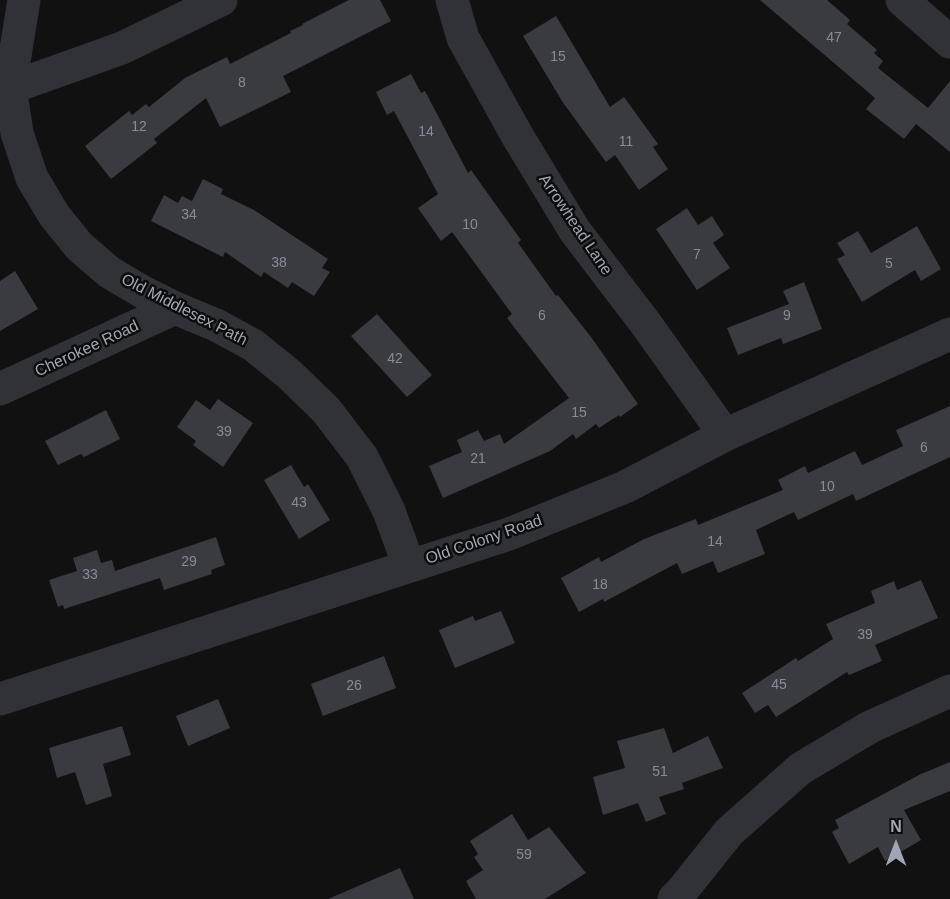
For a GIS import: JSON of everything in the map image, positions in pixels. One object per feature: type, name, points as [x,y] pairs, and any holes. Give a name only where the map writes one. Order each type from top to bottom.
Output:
[{"type":"street","name":"Old Middlesex Path","points":[[24,0],[5,88],[32,178],[54,215],[79,246],[109,272],[141,291],[253,345],[290,375],[326,410],[362,457],[389,511],[409,566]]},
{"type":"street","points":[[5,88],[122,48],[221,0]]},
{"type":"street","name":"Arrowhead Lane","points":[[452,0],[463,38],[518,137],[575,231],[646,324],[725,435]]},
{"type":"street","points":[[902,0],[950,42]]},
{"type":"street","name":"Cherokee Road","points":[[0,389],[175,308]]},
{"type":"street","name":"Old Colony Road","points":[[0,699],[509,534],[625,487],[725,435],[950,334]]},
{"type":"street","points":[[674,899],[729,832],[800,769],[870,727],[950,691]]},
{"type":"building","points":[[349,0],[380,0],[391,21],[283,76],[291,92],[220,127],[206,98],[154,139],[157,143],[111,179],[85,146],[129,111],[132,115],[146,104],[149,107],[185,78],[227,57],[230,64]]},
{"type":"building","points":[[760,0],[827,0],[850,20],[847,24],[877,50],[874,53],[883,61],[878,68],[928,108],[950,81],[950,152],[916,124],[904,139],[866,109],[875,98]]},
{"type":"building","points":[[556,16],[610,107],[624,97],[658,144],[653,147],[668,169],[639,190],[615,155],[606,162],[562,101],[523,36]]},
{"type":"building","points":[[411,74],[421,93],[425,91],[468,173],[471,170],[521,240],[518,243],[556,296],[558,295],[591,337],[638,404],[599,428],[596,424],[576,439],[573,434],[550,451],[443,498],[429,466],[462,452],[457,440],[478,430],[484,441],[500,434],[504,444],[569,398],[507,318],[512,314],[452,232],[441,241],[418,208],[438,194],[394,111],[387,115],[376,92]]},
{"type":"building","points":[[203,179],[223,189],[221,194],[254,210],[328,259],[322,268],[330,272],[314,296],[292,282],[288,288],[264,272],[261,277],[225,252],[223,257],[151,221],[164,195],[178,203],[182,196],[192,201]]},
{"type":"building","points":[[687,208],[698,225],[712,216],[724,235],[713,243],[730,268],[697,290],[656,229]]},
{"type":"building","points":[[917,226],[941,269],[921,281],[915,270],[862,302],[837,259],[845,255],[837,243],[858,231],[871,253]]},
{"type":"building","points":[[15,271],[38,309],[0,331],[0,281]]},
{"type":"building","points":[[804,282],[822,329],[783,344],[781,338],[738,355],[727,328],[789,304],[783,291]]},
{"type":"building","points":[[377,314],[432,375],[407,397],[351,336]]},
{"type":"building","points":[[218,399],[253,423],[223,467],[193,445],[196,441],[177,427],[196,400],[210,410]]},
{"type":"building","points":[[950,406],[950,457],[856,501],[853,494],[798,520],[794,512],[756,530],[765,554],[718,573],[713,561],[682,574],[677,563],[604,602],[603,599],[579,612],[561,578],[599,557],[601,562],[644,539],[696,519],[698,525],[783,490],[778,480],[805,466],[808,473],[855,451],[862,465],[903,446],[896,430]]},
{"type":"building","points":[[106,410],[120,439],[84,457],[81,454],[58,465],[45,441]]},
{"type":"building","points":[[291,465],[304,487],[308,484],[330,520],[299,539],[264,480]]},
{"type":"building","points":[[216,537],[225,565],[211,570],[212,574],[164,590],[160,578],[64,609],[63,605],[58,607],[49,580],[77,571],[73,558],[97,550],[101,563],[112,560],[115,571]]},
{"type":"building","points":[[921,580],[938,618],[875,645],[882,661],[849,675],[847,672],[776,717],[768,705],[755,713],[742,693],[796,658],[798,661],[833,639],[826,624],[875,603],[871,591],[894,581],[897,590]]},
{"type":"building","points":[[501,611],[515,643],[455,668],[439,630],[473,616],[475,621]]},
{"type":"building","points":[[384,656],[396,688],[323,716],[311,684]]},
{"type":"building","points":[[218,699],[230,728],[188,746],[176,716]]},
{"type":"building","points":[[122,726],[131,755],[103,764],[112,796],[86,805],[75,772],[57,778],[49,748]]},
{"type":"building","points":[[664,728],[673,753],[708,736],[723,768],[682,783],[684,789],[659,797],[666,814],[646,822],[638,803],[603,815],[593,777],[625,768],[617,741]]},
{"type":"building","points":[[950,762],[950,791],[904,810],[921,840],[885,861],[878,847],[849,864],[832,832],[839,828],[835,820],[921,774]]},
{"type":"building","points":[[512,814],[528,840],[549,827],[586,873],[545,899],[476,899],[466,881],[483,870],[474,857],[478,854],[470,841]]},
{"type":"building","points":[[400,868],[414,899],[328,899]]}]
